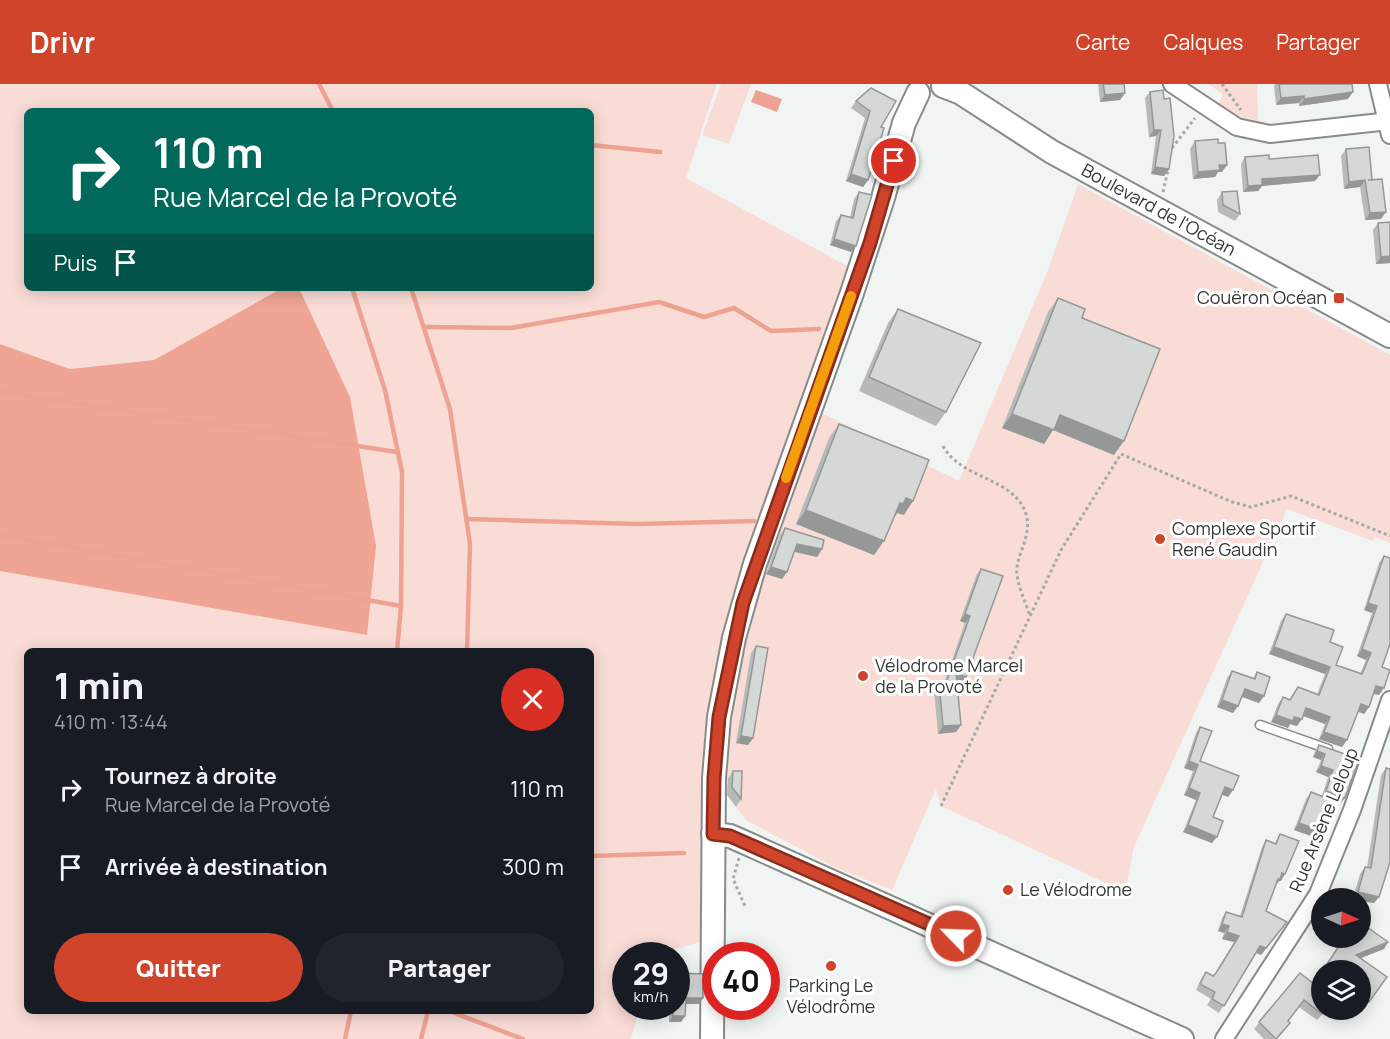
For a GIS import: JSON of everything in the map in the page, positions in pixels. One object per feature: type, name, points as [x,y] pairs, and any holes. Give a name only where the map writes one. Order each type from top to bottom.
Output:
[{"type":"main road","points":[[712,1039],[714,778],[719,717],[743,603],[870,243],[913,89],[929,96],[943,85]]},
{"type":"main road","name":"Boulevard de l'Océan","points":[[943,85],[961,93],[1052,152],[1156,207],[1386,337]]},
{"type":"main road","points":[[713,834],[730,836],[1182,1039]]},
{"type":"street","points":[[1172,84],[1203,107],[1237,127],[1270,134],[1388,126],[1378,84]]},
{"type":"street","name":"Rue Arsène Leloup","points":[[1224,1039],[1318,894],[1362,762],[1390,700]]},
{"type":"lane","points":[[1260,725],[1335,752]]},
{"type":"path","points":[[1170,158],[1172,146],[1203,107]]},
{"type":"path","points":[[1156,207],[1167,184],[1168,169]]},
{"type":"path","points":[[943,446],[950,460],[1013,494],[1025,511],[1027,538],[1016,569],[1030,617]]},
{"type":"path","points":[[941,806],[1061,550],[1121,454],[1232,502],[1251,507],[1291,496],[1390,536]]},
{"type":"path","points":[[745,906],[733,879],[746,843]]},
{"type":"shaded area","points":[[0,84],[717,84],[686,178],[853,269],[709,697],[704,941],[690,945],[690,942],[612,942],[612,1020],[636,1020],[631,1039],[0,1039],[0,571],[367,635],[350,397],[300,291],[594,291],[594,108],[24,108],[24,291],[277,291],[154,360],[70,369],[0,344]]},
{"type":"shaded area","points":[[721,84],[751,84],[729,144],[702,135]]},
{"type":"shaded area","points":[[1208,84],[1257,84],[1258,121],[1235,115],[1218,105],[1223,94]]},
{"type":"shaded area","points":[[756,90],[782,99],[777,112],[751,102]]},
{"type":"shaded area","name":"Complexe Sportif René Gaudin","points":[[1078,184],[1390,355],[1390,543],[1375,537],[1373,541],[1287,509],[1134,847],[1125,892],[941,806],[936,789],[892,890],[836,868],[746,820],[724,790],[735,681],[749,616],[778,528],[822,413],[959,481],[1048,270]]},
{"type":"shaded area","points":[[277,291],[300,291],[350,397],[376,546],[367,635],[0,571],[0,344],[70,369],[154,360]]},
{"type":"building","points":[[1103,84],[1124,84],[1125,93],[1105,95]]},
{"type":"building","points":[[1279,84],[1352,84],[1353,92],[1304,99],[1304,96],[1281,98]]},
{"type":"building","points":[[871,88],[896,101],[881,127],[884,128],[868,180],[851,174],[870,111],[856,101]]},
{"type":"building","points":[[1163,90],[1164,99],[1170,98],[1174,136],[1169,169],[1155,167],[1161,130],[1154,130],[1150,92]]},
{"type":"building","points":[[1218,139],[1218,143],[1225,143],[1227,165],[1219,165],[1220,170],[1198,172],[1195,141]]},
{"type":"building","points":[[1369,147],[1372,180],[1382,179],[1386,212],[1370,213],[1365,180],[1349,182],[1346,149]]},
{"type":"building","points":[[1269,155],[1269,159],[1318,155],[1320,175],[1262,179],[1262,185],[1248,186],[1245,157]]},
{"type":"building","points":[[1237,191],[1240,214],[1223,205],[1222,192]]},
{"type":"building","points":[[859,192],[872,195],[856,246],[834,239],[841,215],[853,218]]},
{"type":"building","points":[[1390,222],[1390,256],[1381,257],[1378,223]]},
{"type":"building","points":[[1058,298],[1085,309],[1082,318],[1160,349],[1124,441],[1060,415],[1054,430],[1012,414]]},
{"type":"building","points":[[898,309],[981,343],[946,412],[869,377]]},
{"type":"building","points":[[839,424],[929,460],[913,501],[906,498],[903,504],[900,503],[884,541],[806,510]]},
{"type":"building","points":[[785,528],[824,540],[822,549],[797,544],[787,572],[771,567]]},
{"type":"building","points":[[1384,556],[1390,558],[1390,644],[1382,667],[1390,670],[1384,688],[1376,686],[1369,707],[1361,704],[1347,740],[1324,732],[1330,717],[1306,708],[1302,719],[1294,717],[1293,721],[1276,715],[1283,697],[1290,700],[1298,687],[1319,695],[1330,667],[1274,647],[1286,614],[1334,630],[1330,642],[1343,647],[1336,665],[1362,674],[1371,653],[1362,649],[1377,606],[1368,603]]},
{"type":"building","points":[[981,569],[1003,576],[966,677],[956,673],[961,725],[943,726],[939,683],[946,683],[970,616],[965,614]]},
{"type":"building","points":[[756,646],[768,648],[753,738],[741,736]]},
{"type":"building","points":[[1232,671],[1255,679],[1257,672],[1270,677],[1264,696],[1245,689],[1238,706],[1222,700]]},
{"type":"building","points":[[1200,727],[1212,731],[1200,761],[1239,776],[1233,790],[1225,787],[1213,817],[1223,821],[1217,837],[1188,825],[1200,793],[1189,788],[1198,765],[1189,761]]},
{"type":"building","points":[[1319,745],[1359,759],[1345,798],[1326,791],[1333,770],[1321,766],[1325,754],[1317,751]]},
{"type":"building","points":[[1386,768],[1390,769],[1390,862],[1379,897],[1371,895],[1371,888],[1359,888],[1365,867],[1371,868]]},
{"type":"building","points":[[733,771],[742,771],[741,799],[732,787]]},
{"type":"building","points":[[1311,792],[1331,800],[1316,829],[1299,823]]},
{"type":"building","points":[[1280,834],[1299,841],[1285,874],[1282,873],[1278,879],[1266,911],[1287,922],[1266,948],[1260,946],[1224,1006],[1212,999],[1215,992],[1200,984],[1206,972],[1213,976],[1216,973],[1239,936],[1227,932],[1229,926],[1222,924],[1226,912],[1242,917],[1266,840],[1276,844]]},
{"type":"building","points":[[1371,930],[1388,942],[1356,955],[1363,960],[1330,960],[1338,948],[1371,948]]},
{"type":"building","points":[[1371,966],[1387,977],[1371,999]]},
{"type":"building","points":[[1300,973],[1311,982],[1311,1005],[1304,1000],[1288,1021],[1290,1023],[1276,1039],[1259,1022]]},
{"type":"building","points":[[690,974],[702,974],[702,998],[690,998]]},
{"type":"waterway","points":[[319,84],[331,108]]},
{"type":"waterway","points":[[594,145],[660,152]]},
{"type":"waterway","points":[[353,291],[385,390],[402,472],[401,606],[397,648]]},
{"type":"waterway","points":[[412,291],[450,409],[470,544],[467,648]]},
{"type":"waterway","points":[[424,327],[511,328],[659,302],[704,317],[734,308],[771,331],[819,329]]},
{"type":"waterway","points":[[0,392],[397,452]]},
{"type":"waterway","points":[[467,519],[637,524],[754,521]]},
{"type":"waterway","points":[[0,535],[401,606]]},
{"type":"waterway","points":[[594,856],[684,853]]},
{"type":"waterway","points":[[345,1039],[350,1014]]},
{"type":"waterway","points":[[421,1039],[427,1014]]},
{"type":"waterway","points":[[457,1014],[523,1039]]},
{"type":"slow traffic","points":[[786,478],[851,296]]},
{"type":"place","name":"Couëron Océan","points":[[1339,298]]},
{"type":"place","name":"Complexe Sportif René Gaudin","points":[[1160,539]]},
{"type":"place","name":"Vélodrome Marcel de la Provoté","points":[[863,676]]},
{"type":"place","name":"Le Vélodrome","points":[[1008,890]]},
{"type":"place","name":"Parking Le Vélodrôme","points":[[831,966]]},
{"type":"route","points":[[894,161],[870,243],[743,603],[719,717],[714,778],[713,834],[730,836],[956,936]]}]
